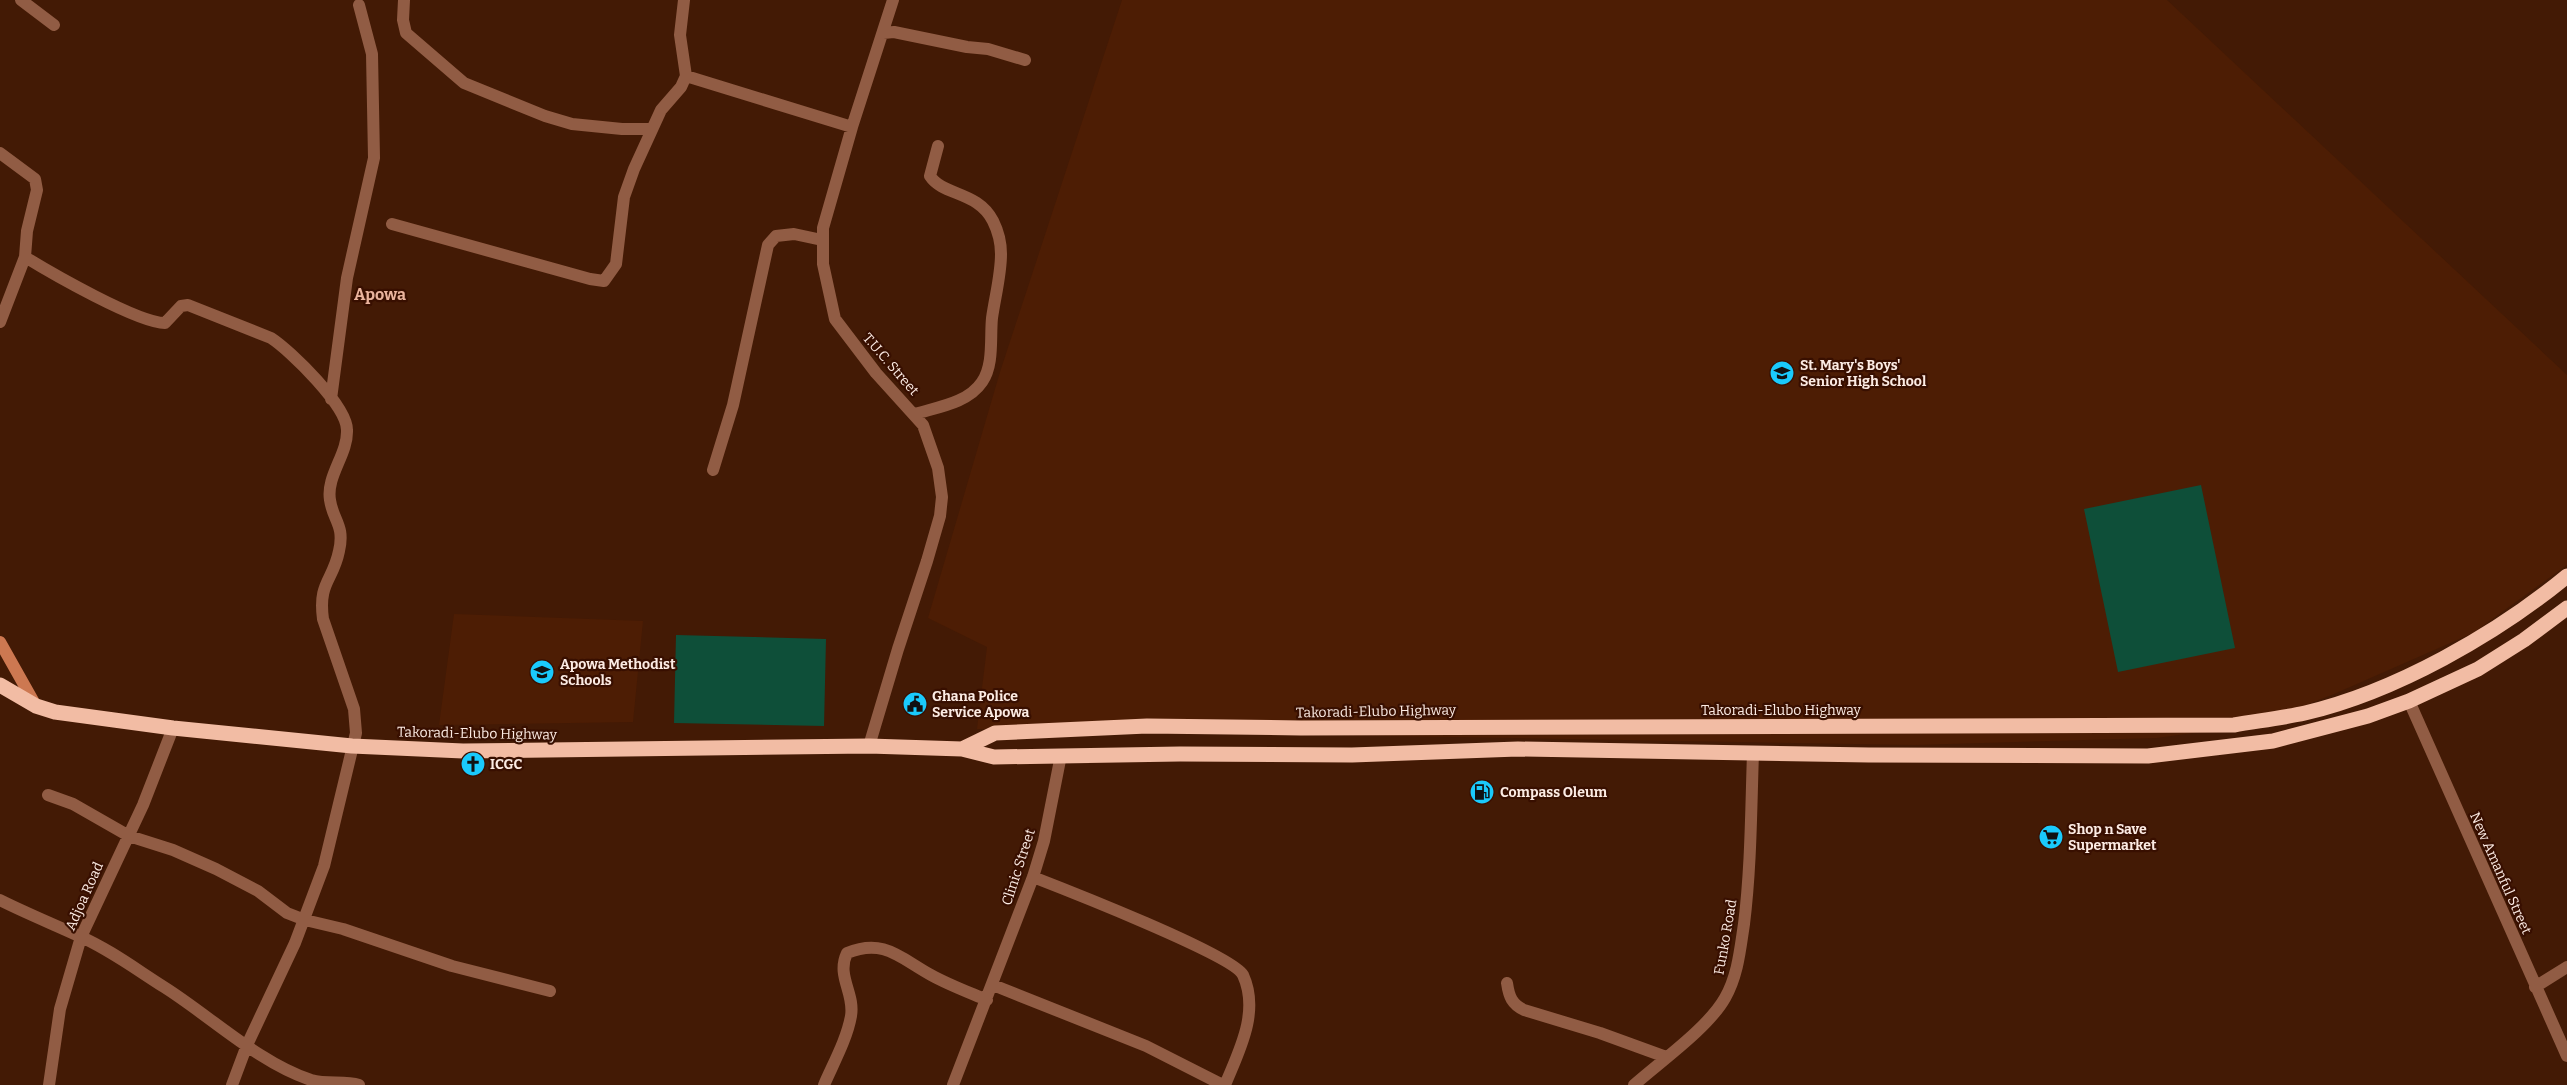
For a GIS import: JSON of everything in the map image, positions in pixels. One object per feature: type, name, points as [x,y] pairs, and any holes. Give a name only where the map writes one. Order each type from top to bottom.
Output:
[{"type":"highway","name":"Takoradi-Elubo Highway","points":[[962,749],[995,733],[1147,726],[1301,728],[2234,725],[2306,713],[2395,682],[2476,640],[2544,595],[2567,576]]},
{"type":"highway","name":"Takoradi-Elubo Highway","points":[[0,685],[36,706],[55,712],[173,728],[352,746],[463,751],[869,746],[962,749],[994,757],[1061,755],[1352,755],[1518,749],[2148,756],[2273,741],[2368,716],[2409,701],[2478,669],[2524,640],[2567,608]]},
{"type":"main road","points":[[0,642],[36,706]]},
{"type":"street","points":[[21,0],[54,25]]},
{"type":"street","points":[[404,0],[403,20],[406,33],[464,83],[545,116],[572,124],[622,129],[651,129]]},
{"type":"street","points":[[392,224],[590,279],[604,281],[616,264],[624,197],[651,129],[686,76],[680,35],[684,0]]},
{"type":"street","name":"T.U.C. Street","points":[[869,746],[940,516],[942,497],[938,468],[929,438],[915,414],[876,373],[835,319],[823,264],[822,240],[852,128],[893,0]]},
{"type":"street","points":[[331,399],[347,278],[374,158],[372,54],[359,5]]},
{"type":"street","points":[[882,33],[901,33],[967,47],[988,49],[1025,60]]},
{"type":"street","points":[[686,76],[852,128]]},
{"type":"street","points":[[915,414],[964,398],[983,381],[990,359],[990,337],[1000,262],[1000,238],[993,220],[981,205],[934,182],[930,176],[938,146]]},
{"type":"street","points":[[0,153],[35,179],[37,190],[27,231],[24,256],[0,322]]},
{"type":"street","points":[[713,470],[735,396],[768,245],[776,236],[794,234],[822,240]]},
{"type":"street","points":[[24,256],[125,310],[150,320],[165,322],[180,306],[188,305],[271,338],[282,345],[314,376],[345,420],[348,431],[330,487],[330,500],[342,533],[339,552],[322,591],[321,604],[323,619],[354,709],[356,733],[324,866],[305,920],[247,1045],[232,1085]]},
{"type":"street","name":"New Amanful Street","points":[[2409,701],[2567,1056]]},
{"type":"street","name":"Adjoa Road","points":[[49,1085],[60,1008],[81,937],[129,836],[173,728]]},
{"type":"street","name":"Funko Road","points":[[1634,1085],[1712,1017],[1725,999],[1734,979],[1740,956],[1748,890],[1753,753]]},
{"type":"street","name":"Clinic Street","points":[[953,1085],[993,985],[1033,876],[1046,832],[1061,755]]},
{"type":"street","points":[[48,795],[73,804],[129,836],[173,850],[216,869],[258,891],[287,913],[452,966],[550,991]]},
{"type":"street","points":[[993,985],[1146,1046],[1224,1085],[1246,1031],[1250,1017],[1248,998],[1242,973],[1234,965],[1189,943],[1033,876]]},
{"type":"street","points":[[0,900],[81,937],[172,992],[265,1058],[310,1080],[332,1084],[348,1083],[359,1085]]},
{"type":"street","points":[[824,1085],[851,1018],[852,1004],[842,973],[842,963],[847,953],[861,947],[875,947],[891,951],[930,974],[987,1000]]},
{"type":"street","points":[[2535,987],[2567,967]]},
{"type":"street","points":[[1507,983],[1509,996],[1514,1005],[1524,1010],[1600,1033],[1666,1057]]},
{"type":"shaded area","name":"St. Mary's Boys' Senior High School","points":[[1122,0],[2167,0],[2567,375],[2567,565],[2473,633],[2334,694],[2257,724],[2157,738],[1914,745],[977,729],[987,647],[928,618],[1000,372]]},
{"type":"shaded area","name":"Apowa Methodist Schools","points":[[454,614],[643,621],[633,722],[439,725]]},
{"type":"green space","points":[[2201,485],[2235,648],[2118,672],[2084,509]]},
{"type":"green space","points":[[676,635],[826,639],[824,726],[674,723]]},
{"type":"place","name":"St. Mary's Boys' Senior High School","points":[[1782,373]]},
{"type":"place","name":"Apowa Methodist Schools","points":[[542,672]]},
{"type":"place","name":"Ghana Police Service Apowa","points":[[915,704]]},
{"type":"place","name":"ICGC","points":[[473,764]]},
{"type":"place","name":"Compass Oleum","points":[[1482,792]]},
{"type":"place","name":"Shop n Save Supermarket","points":[[2051,837]]},
{"type":"district","name":"Apowa","points":[[380,294]]}]
